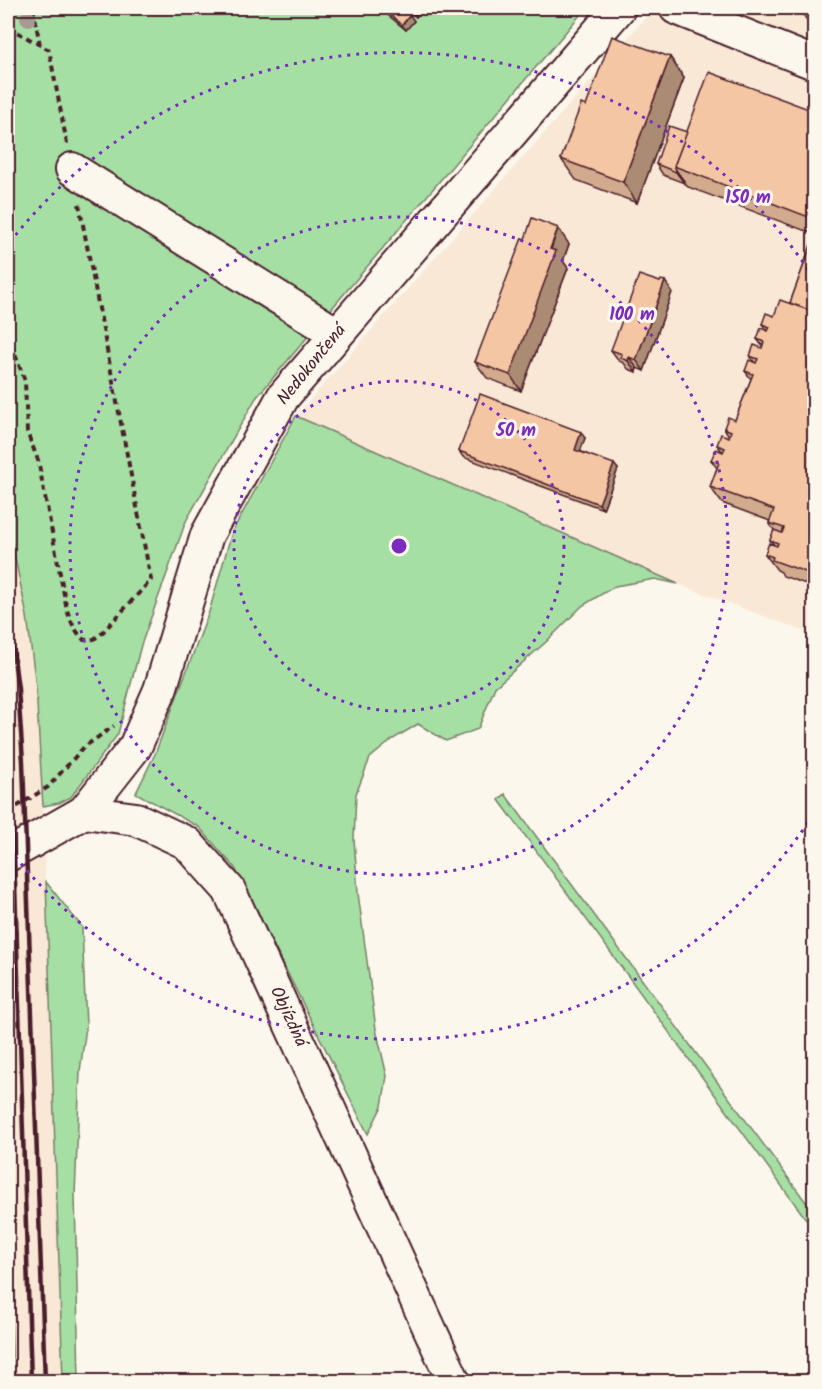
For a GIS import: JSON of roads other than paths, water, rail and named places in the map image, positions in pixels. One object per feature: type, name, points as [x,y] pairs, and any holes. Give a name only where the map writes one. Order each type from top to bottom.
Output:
[{"type":"street","name":"Nedokončená","points":[[84,812],[135,747],[160,690],[207,535],[283,397],[619,8]]},
{"type":"street","points":[[676,8],[814,63]]},
{"type":"street","points":[[72,169],[337,334]]},
{"type":"street","points":[[8,855],[84,812]]},
{"type":"street","name":"Objízdná","points":[[84,812],[136,819],[187,843],[229,890],[454,1382]]},
{"type":"railway","points":[[8,611],[18,689],[23,762],[45,1382]]},
{"type":"railway","points":[[8,727],[31,1382]]}]
